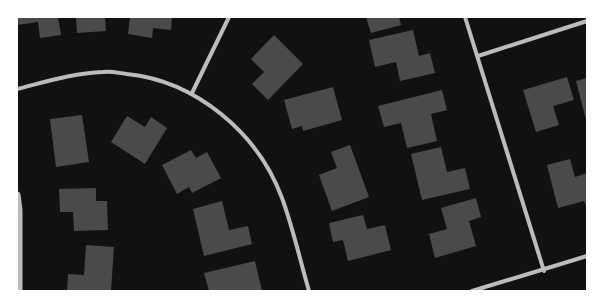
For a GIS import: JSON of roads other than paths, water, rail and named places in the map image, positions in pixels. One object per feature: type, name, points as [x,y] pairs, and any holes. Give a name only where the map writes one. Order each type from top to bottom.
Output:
[{"type":"street","points":[[192,93],[229,17]]},
{"type":"street","points":[[465,17],[544,270]]},
{"type":"street","points":[[478,56],[587,21]]},
{"type":"street","points":[[17,89],[68,76],[104,71],[145,76],[192,93],[230,121],[259,154],[281,197],[309,291]]},
{"type":"street","points":[[17,195],[19,210],[19,291]]},
{"type":"street","points":[[472,291],[587,256]]}]
